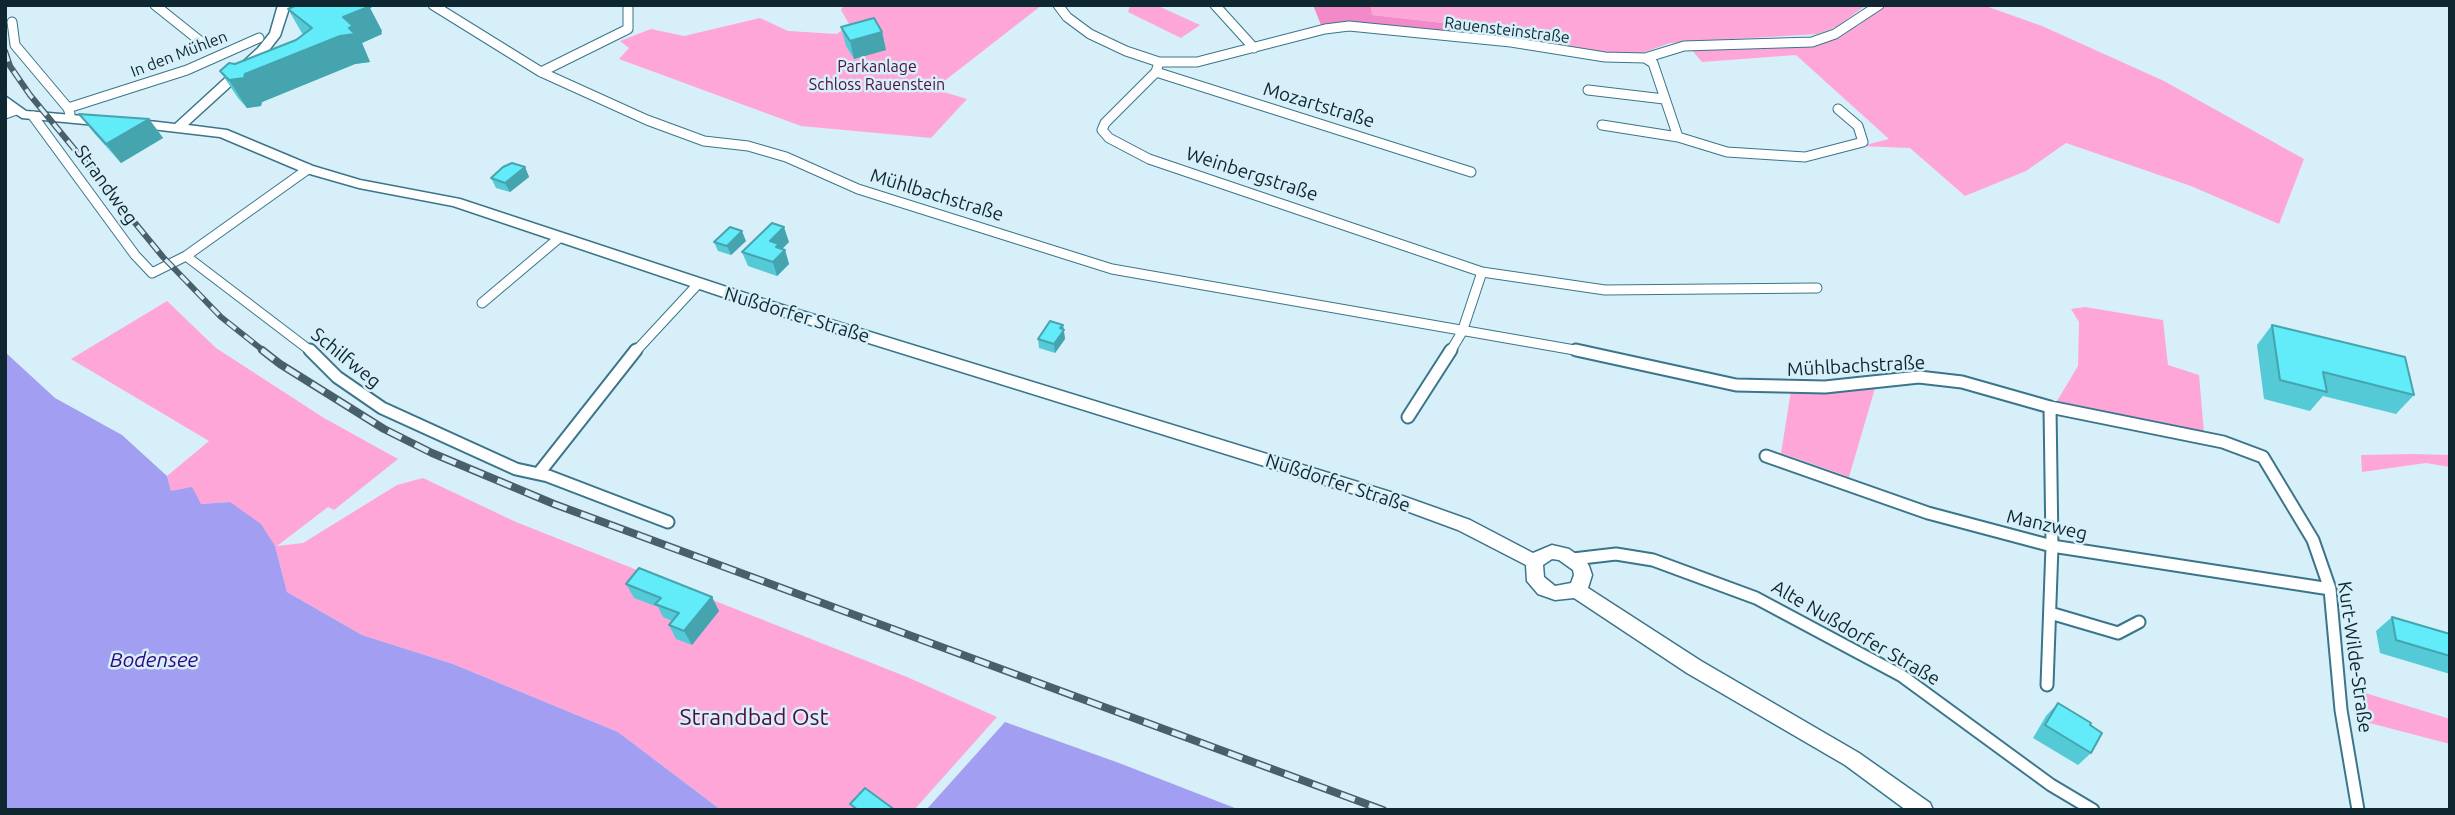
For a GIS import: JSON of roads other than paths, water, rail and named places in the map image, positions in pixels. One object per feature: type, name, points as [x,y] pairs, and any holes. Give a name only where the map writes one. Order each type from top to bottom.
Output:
[{"type":"street","points":[[155,5],[205,45]]},
{"type":"street","points":[[179,127],[262,51],[276,33],[284,5]]},
{"type":"street","name":"Mühlbachstraße","points":[[433,5],[541,72],[647,120],[704,141],[748,146],[786,157],[858,189],[1112,269],[1611,356],[1736,385],[1825,387],[1919,376],[1962,382],[2050,407],[2223,442],[2263,457],[2278,478]]},
{"type":"street","points":[[541,72],[628,29],[628,5]]},
{"type":"street","name":"Rauensteinstraße","points":[[1058,5],[1068,17],[1090,34],[1157,67],[1197,62],[1325,29],[1349,26],[1511,42],[1605,57],[1645,58],[1684,46],[1812,42],[1835,34],[1879,5]]},
{"type":"street","points":[[1215,5],[1254,48]]},
{"type":"street","points":[[12,22],[15,45],[71,114]]},
{"type":"street","name":"In den Mühlen","points":[[71,114],[187,70],[259,38]]},
{"type":"street","points":[[1645,58],[1653,63],[1678,137]]},
{"type":"street","name":"Mozartstraße","points":[[1157,67],[1471,172]]},
{"type":"street","name":"Weinbergstraße","points":[[1157,67],[1105,123],[1102,130],[1109,138],[1149,159],[1482,272],[1605,290],[1817,288]]},
{"type":"street","points":[[1588,90],[1664,99]]},
{"type":"street","points":[[5,100],[10,112]]},
{"type":"street","points":[[1602,125],[1678,137],[1727,152],[1763,156],[1805,156],[1863,142],[1858,126],[1838,110]]},
{"type":"street","name":"Nußdorfer Straße","points":[[10,112],[47,117],[71,114],[222,133],[308,169],[359,184],[455,202],[698,284],[1397,501],[1464,525],[1535,562]]},
{"type":"street","name":"Strandweg","points":[[33,116],[135,255],[152,273],[186,256]]},
{"type":"street","points":[[186,256],[308,169]]},
{"type":"street","points":[[482,303],[558,238]]},
{"type":"street","name":"Schilfweg","points":[[186,256],[314,353],[337,377],[382,408],[516,469],[539,473],[668,522]]},
{"type":"street","points":[[1408,416],[1462,332],[1482,272]]},
{"type":"street","points":[[539,473],[622,365],[698,284]]},
{"type":"street","points":[[2047,685],[2052,546],[2050,407]]},
{"type":"street","name":"Manzweg","points":[[1766,456],[1928,513],[2052,546],[2330,589]]},
{"type":"street","name":"Kurt-Wilde-Straße","points":[[2278,478],[2313,540],[2330,589],[2341,710],[2358,810]]},
{"type":"street","points":[[1576,590],[1582,583],[1583,575],[1580,566],[1573,559],[1552,552],[1542,555],[1535,562],[1532,571],[1544,589],[1555,593],[1576,590],[1694,667],[1852,758],[1923,810]]},
{"type":"street","name":"Alte Nußdorfer Straße","points":[[1573,559],[1616,554],[1653,560],[1756,598],[1902,676],[2051,785],[2093,810]]},
{"type":"street","points":[[2050,613],[2118,633],[2139,622]]},
{"type":"water","name":"Bodensee","points":[[5,352],[55,398],[122,435],[167,476],[171,491],[192,487],[201,504],[230,502],[261,524],[275,546],[287,592],[362,635],[453,664],[618,732],[721,810],[5,810]]},
{"type":"water","points":[[1005,722],[1119,763],[1240,810],[926,810]]},
{"type":"railway","points":[[5,51],[10,66],[30,95],[163,257],[221,317],[265,352]]},
{"type":"railway","points":[[262,350],[384,429],[432,453],[554,504],[1383,810]]},
{"type":"park label","name":"Parkanlage Schloss Rauenstein","points":[[877,76]]},
{"type":"park label","name":"Strandbad Ost","points":[[754,717]]}]
